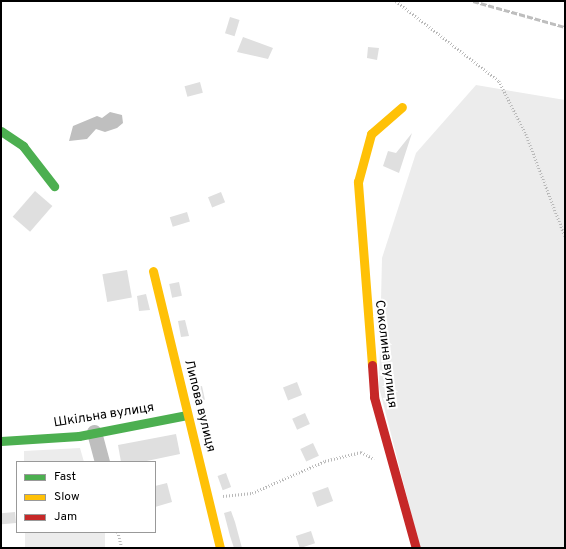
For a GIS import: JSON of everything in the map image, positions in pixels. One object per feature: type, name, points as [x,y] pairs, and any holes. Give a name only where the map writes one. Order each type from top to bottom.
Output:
[{"type":"street","name":"Соколина вулиця","points":[[402,108],[371,134],[358,182],[374,397],[416,548]]},
{"type":"street","points":[[1,131],[23,146],[54,186]]},
{"type":"street","name":"Липова вулиця","points":[[153,271],[220,548]]},
{"type":"street","name":"Шкільна вулиця","points":[[1,441],[94,432],[188,415]]},
{"type":"street","points":[[94,432],[102,461]]},
{"type":"path","points":[[396,1],[499,81],[526,134],[565,236]]},
{"type":"path","points":[[208,497],[252,493],[325,461],[361,452],[394,470]]},
{"type":"path","points":[[118,533],[122,548]]},
{"type":"shaded area","points":[[476,85],[565,100],[565,548],[420,548],[379,387],[382,258],[416,153]]},
{"type":"shaded area","points":[[110,112],[122,115],[123,123],[117,128],[105,132],[96,129],[87,139],[69,141],[73,126],[97,116],[102,118]]},
{"type":"shaded area","points":[[80,448],[84,461],[24,461],[24,451]]},
{"type":"shaded area","points":[[25,533],[105,533],[105,548],[25,548]]},
{"type":"building","points":[[230,17],[240,20],[235,36],[225,33]]},
{"type":"building","points":[[243,37],[273,48],[268,59],[237,52]]},
{"type":"building","points":[[368,47],[379,48],[377,60],[367,58]]},
{"type":"building","points":[[200,82],[203,93],[187,97],[185,86]]},
{"type":"building","points":[[412,133],[399,173],[383,166],[388,151],[396,153]]},
{"type":"building","points":[[35,191],[52,206],[30,232],[13,217]]},
{"type":"building","points":[[221,192],[225,202],[212,207],[208,197]]},
{"type":"building","points":[[187,212],[190,222],[173,227],[170,217]]},
{"type":"building","points":[[127,270],[132,298],[107,302],[102,274]]},
{"type":"building","points":[[179,282],[182,296],[172,298],[169,284]]},
{"type":"building","points":[[146,294],[150,310],[139,311],[137,296]]},
{"type":"building","points":[[185,320],[189,336],[181,337],[178,321]]},
{"type":"building","points":[[297,382],[302,395],[288,400],[283,387]]},
{"type":"building","points":[[202,386],[205,400],[197,401],[194,388]]},
{"type":"building","points":[[305,413],[310,424],[297,430],[292,419]]},
{"type":"building","points":[[176,434],[180,454],[147,461],[121,461],[118,445]]},
{"type":"building","points":[[313,443],[319,456],[306,462],[300,449]]},
{"type":"building","points":[[226,473],[231,487],[223,490],[218,476]]},
{"type":"building","points":[[167,483],[172,502],[156,507],[156,486]]},
{"type":"building","points":[[328,487],[333,501],[317,507],[312,493]]},
{"type":"building","points":[[231,511],[242,548],[234,548],[230,536],[224,513]]},
{"type":"building","points":[[15,512],[16,523],[2,524],[1,513]]},
{"type":"building","points":[[311,531],[315,543],[300,548],[296,536]]},
{"type":"railway","points":[[473,1],[565,27]]},
{"type":"traffic: fast","points":[[1,131],[23,146],[54,186]]},
{"type":"traffic: fast","points":[[1,441],[79,436],[187,415]]},
{"type":"traffic: slow","points":[[372,365],[358,182],[371,134],[402,107]]},
{"type":"traffic: slow","points":[[153,271],[220,548]]},
{"type":"traffic: jam","points":[[372,365],[374,397],[416,548]]}]
